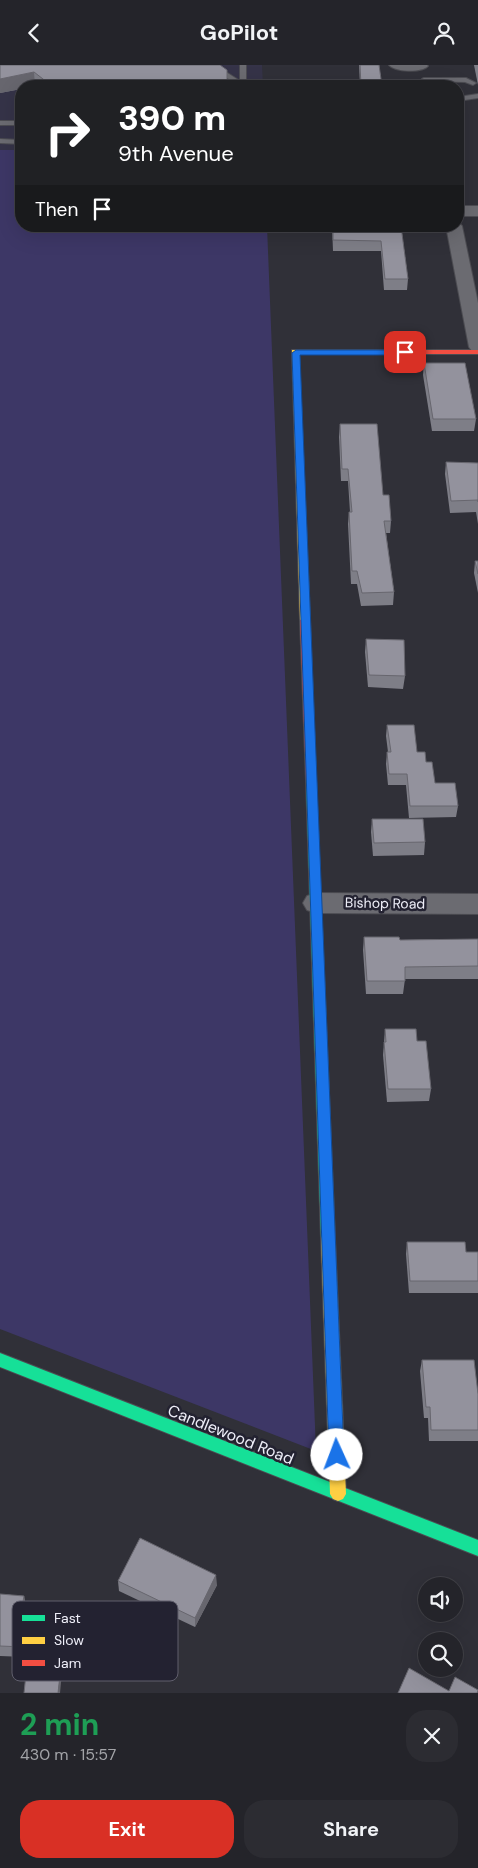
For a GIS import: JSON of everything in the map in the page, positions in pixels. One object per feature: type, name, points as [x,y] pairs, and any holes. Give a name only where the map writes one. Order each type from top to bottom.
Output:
[{"type":"street","points":[[396,65],[421,65],[424,80]]},
{"type":"street","points":[[464,211],[478,211]]},
{"type":"street","points":[[455,232],[478,347]]},
{"type":"street","points":[[338,1494],[296,353],[478,352]]},
{"type":"street","name":"Bishop Road","points":[[316,903],[466,904]]},
{"type":"street","name":"Candlewood Road","points":[[0,1360],[478,1548]]},
{"type":"lane","points":[[211,65],[234,80]]},
{"type":"lane","points":[[243,65],[243,80]]},
{"type":"lane","points":[[464,80],[473,83]]},
{"type":"lane","points":[[464,98],[476,96]]},
{"type":"lane","points":[[0,123],[15,123]]},
{"type":"lane","points":[[0,141],[15,141]]},
{"type":"shaded area","points":[[0,65],[262,65],[263,80],[15,80],[15,150],[0,150]]},
{"type":"shaded area","points":[[0,150],[15,150],[15,232],[267,232],[316,1451],[0,1329]]},
{"type":"building","points":[[0,65],[220,65],[227,70],[227,80],[44,80],[34,72],[0,79]]},
{"type":"building","points":[[360,65],[379,65],[381,80],[361,80]]},
{"type":"building","points":[[333,232],[402,232],[408,279],[385,279],[381,241],[333,240]]},
{"type":"building","points":[[424,363],[465,363],[476,419],[433,419]]},
{"type":"building","points":[[340,424],[377,424],[383,495],[389,495],[391,521],[384,521],[394,592],[362,593],[357,571],[352,571],[349,512],[352,512],[348,469],[342,469]]},
{"type":"building","points":[[446,462],[478,463],[478,500],[451,501]]},
{"type":"building","points":[[475,561],[478,561],[478,574]]},
{"type":"building","points":[[366,639],[404,640],[405,676],[369,675]]},
{"type":"building","points":[[387,725],[414,725],[417,752],[425,752],[426,762],[432,762],[435,783],[455,783],[458,806],[410,806],[407,774],[389,774],[387,752],[391,752]]},
{"type":"building","points":[[372,819],[423,819],[425,842],[374,843]]},
{"type":"building","points":[[364,937],[399,937],[400,940],[478,939],[478,966],[405,967],[405,981],[367,981]]},
{"type":"building","points":[[385,1029],[416,1029],[417,1041],[426,1041],[431,1089],[388,1089],[384,1042],[386,1042]]},
{"type":"building","points":[[407,1242],[465,1242],[466,1252],[478,1252],[478,1281],[410,1281]]},
{"type":"building","points":[[422,1360],[474,1360],[478,1394],[478,1430],[431,1430],[430,1407],[426,1407]]},
{"type":"building","points":[[140,1538],[216,1575],[195,1618],[178,1610],[178,1601],[160,1601],[118,1581]]},
{"type":"building","points":[[0,1594],[24,1596],[23,1601],[12,1601],[12,1646],[0,1646]]},
{"type":"building","points":[[409,1668],[418,1673],[418,1677],[425,1677],[449,1691],[455,1677],[478,1690],[477,1693],[398,1693]]},
{"type":"building","points":[[25,1681],[59,1681],[58,1693],[24,1693]]},
{"type":"traffic: fast","points":[[311,780],[328,1238]]},
{"type":"traffic: fast","points":[[0,1360],[478,1548]]},
{"type":"traffic: slow","points":[[305,620],[295,352],[316,352]]},
{"type":"traffic: slow","points":[[328,1238],[338,1494]]},
{"type":"traffic: jam","points":[[316,352],[478,352]]},
{"type":"traffic: jam","points":[[305,620],[311,780]]},
{"type":"route","points":[[337,1455],[305,654],[296,353],[405,352]]}]
